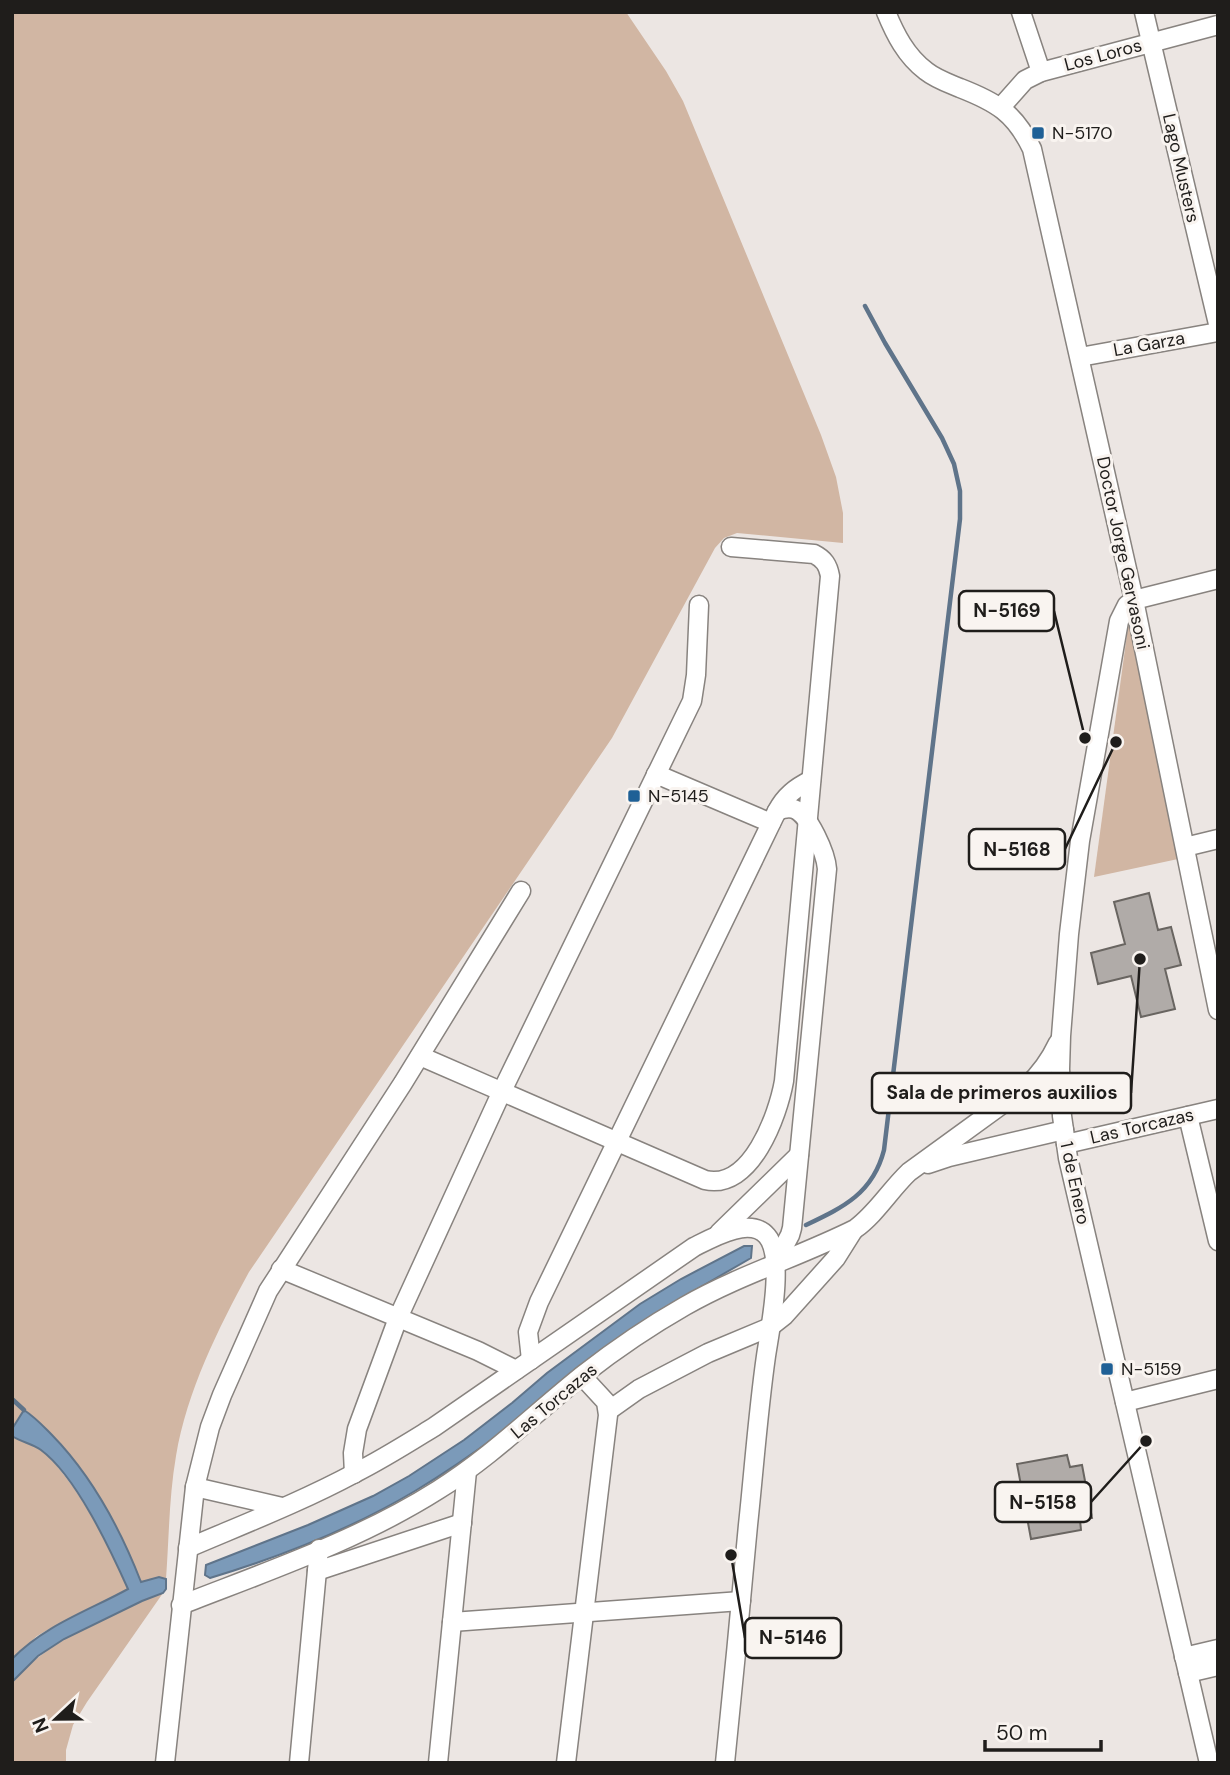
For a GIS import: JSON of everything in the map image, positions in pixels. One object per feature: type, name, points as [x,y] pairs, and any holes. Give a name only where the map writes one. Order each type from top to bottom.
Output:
[{"type":"street","points":[[887,12],[904,48],[925,71],[1001,107]]},
{"type":"street","points":[[1021,12],[1041,72]]},
{"type":"street","name":"Lago Musters","points":[[1144,12],[1218,324]]},
{"type":"street","name":"Los Loros","points":[[1001,107],[1025,80],[1041,72],[1218,25]]},
{"type":"street","name":"Doctor Jorge Gervasoni","points":[[1001,107],[1022,130],[1035,160],[1134,600],[1218,1010]]},
{"type":"street","name":"La Garza","points":[[1080,357],[1218,332]]},
{"type":"street","points":[[420,1056],[705,1180],[723,1181],[739,1171],[757,1151],[780,1099],[784,1081],[830,576],[826,563],[814,554],[732,547]]},
{"type":"street","points":[[1134,600],[1218,579]]},
{"type":"street","name":"1 de Enero","points":[[1134,600],[1127,605],[1119,621],[1080,841],[1061,1036],[1060,1086],[1065,1137],[1209,1763]]},
{"type":"street","points":[[354,1474],[356,1429],[398,1318],[502,1091],[692,701],[699,605]]},
{"type":"street","points":[[656,774],[774,817]]},
{"type":"street","points":[[524,1365],[527,1332],[534,1312],[774,817],[787,795],[811,780]]},
{"type":"street","points":[[774,817],[788,808],[799,812],[807,821],[825,855],[827,869],[792,1228],[775,1263]]},
{"type":"street","points":[[1185,847],[1218,839]]},
{"type":"street","points":[[165,1763],[195,1487],[210,1427],[222,1395],[258,1312],[281,1269],[420,1056],[521,891]]},
{"type":"street","name":"Las Torcazas","points":[[181,1605],[319,1549],[411,1506],[467,1471],[617,1349],[685,1305],[855,1229],[909,1172],[1026,1087],[1052,1057],[1061,1036]]},
{"type":"street","name":"Las Torcazas","points":[[909,1172],[950,1157],[1218,1109]]},
{"type":"street","points":[[1188,1115],[1218,1241]]},
{"type":"street","points":[[716,1236],[799,1155]]},
{"type":"street","points":[[188,1548],[354,1474],[394,1452],[680,1256],[716,1236],[738,1229],[759,1230],[773,1245],[774,1300],[759,1410],[725,1763]]},
{"type":"street","points":[[608,1411],[639,1389],[708,1353],[770,1327],[784,1316],[836,1258],[855,1229]]},
{"type":"street","points":[[281,1269],[478,1352],[524,1365]]},
{"type":"street","points":[[566,1763],[608,1411],[606,1402],[582,1376]]},
{"type":"street","points":[[1125,1402],[1218,1379]]},
{"type":"street","points":[[438,1763],[467,1471]]},
{"type":"street","points":[[195,1487],[282,1507]]},
{"type":"street","points":[[317,1571],[462,1523]]},
{"type":"street","points":[[299,1763],[319,1549]]},
{"type":"street","points":[[452,1622],[741,1601]]},
{"type":"street","points":[[1186,1665],[1218,1649]]},
{"type":"street","points":[[1186,1665],[1218,1667]]},
{"type":"shaded area","points":[[12,12],[626,12],[683,101],[821,435],[836,477],[843,513],[843,543],[737,533],[724,538],[715,548],[612,738],[249,1272],[205,1361],[181,1432],[172,1486],[166,1579],[159,1577],[141,1583],[114,1522],[91,1484],[64,1449],[49,1432],[12,1429]]},
{"type":"shaded area","points":[[1133,622],[1178,859],[1094,877],[1128,627]]},
{"type":"shaded area","points":[[12,1436],[41,1450],[74,1488],[107,1545],[128,1590],[37,1636],[12,1659]]},
{"type":"shaded area","points":[[163,1593],[73,1725],[66,1750],[66,1763],[12,1763],[12,1682],[47,1651],[71,1636]]},
{"type":"water","points":[[744,1246],[752,1246],[751,1258],[643,1322],[503,1431],[415,1491],[366,1518],[315,1541],[210,1578],[205,1575],[206,1565],[308,1525],[373,1496],[409,1476],[464,1440],[547,1373],[640,1304]]},
{"type":"water","points":[[24,1410],[67,1451],[93,1486],[124,1542],[141,1582],[159,1577],[166,1579],[166,1589],[163,1593],[64,1639],[38,1656],[12,1682],[12,1659],[25,1647],[67,1620],[128,1589],[91,1514],[67,1477],[41,1450],[12,1436],[12,1429]]},
{"type":"building","points":[[1149,893],[1158,930],[1171,927],[1181,965],[1165,969],[1175,1009],[1141,1017],[1131,976],[1098,984],[1091,953],[1125,944],[1114,902]]},
{"type":"building","points":[[1067,1455],[1070,1467],[1082,1465],[1092,1518],[1080,1520],[1081,1530],[1031,1539],[1017,1464]]},
{"type":"waterway","points":[[806,1225],[833,1212],[865,1188],[873,1177],[884,1150],[960,519],[960,491],[954,464],[942,438],[865,306]]},
{"type":"waterway","points":[[12,1399],[24,1410]]},
{"type":"place","name":"N-5170","points":[[1038,133]]},
{"type":"place","name":"N-5169","points":[[1085,738]]},
{"type":"place","name":"N-5168","points":[[1116,742]]},
{"type":"place","name":"N-5145","points":[[634,796]]},
{"type":"place","name":"Sala de primeros auxilios","points":[[1140,959]]},
{"type":"place","name":"N-5159","points":[[1107,1369]]},
{"type":"place","name":"N-5158","points":[[1146,1441]]},
{"type":"place","name":"N-5146","points":[[731,1555]]}]
